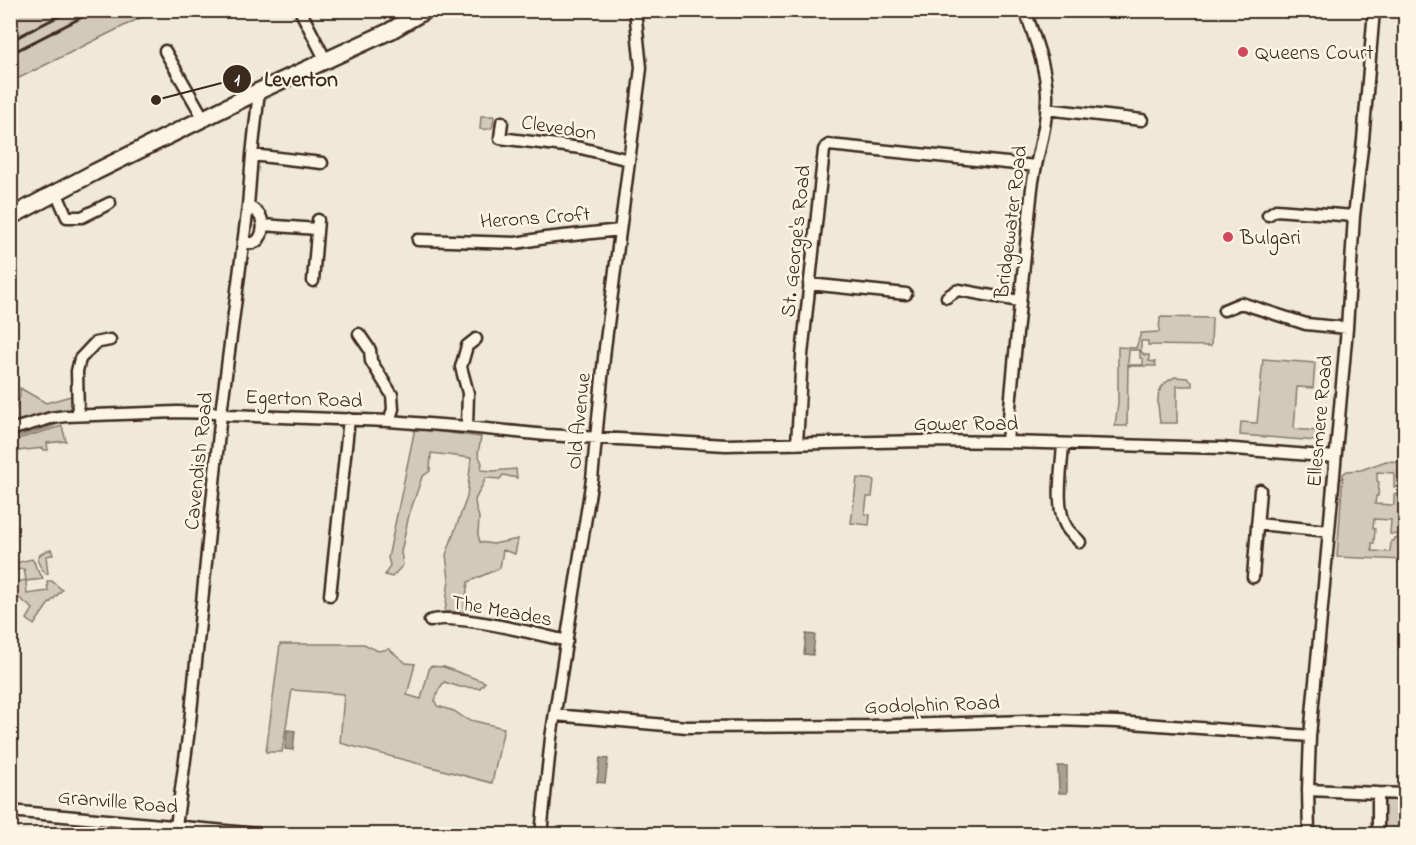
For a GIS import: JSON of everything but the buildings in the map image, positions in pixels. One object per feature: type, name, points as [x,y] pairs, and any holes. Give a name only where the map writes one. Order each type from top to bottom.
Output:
[{"type":"main road","points":[[10,217],[259,91],[390,31],[426,10]]},
{"type":"street","points":[[300,10],[326,61]]},
{"type":"street","name":"Old Avenue","points":[[541,834],[555,715],[592,479],[605,348],[641,69],[635,10]]},
{"type":"street","name":"Bridgewater Road","points":[[1007,442],[1019,300],[1036,166],[1047,109],[1047,92],[1043,73],[1025,10]]},
{"type":"street","name":"Ellesmere Road","points":[[1309,834],[1310,736],[1347,328],[1354,216],[1374,10]]},
{"type":"street","points":[[165,51],[204,119]]},
{"type":"street","name":"Cavendish Road","points":[[176,830],[199,639],[221,413],[248,206],[259,91]]},
{"type":"street","points":[[1047,109],[1142,120]]},
{"type":"street","name":"Clevedon","points":[[502,122],[500,138],[581,147],[629,160]]},
{"type":"street","name":"St. George's Road","points":[[797,444],[802,355],[826,147],[829,145],[1036,166]]},
{"type":"street","points":[[252,155],[322,163]]},
{"type":"street","points":[[56,192],[67,217],[82,217],[110,202]]},
{"type":"street","points":[[243,242],[251,243],[258,240],[263,225],[259,214],[248,206]]},
{"type":"street","points":[[1268,215],[1276,210],[1354,216]]},
{"type":"street","points":[[263,225],[318,225],[314,281]]},
{"type":"street","name":"Herons Croft","points":[[418,240],[516,243],[620,230]]},
{"type":"street","points":[[809,284],[906,294]]},
{"type":"street","points":[[947,297],[960,290],[1019,300]]},
{"type":"street","points":[[1224,310],[1241,303],[1306,324],[1347,328]]},
{"type":"street","points":[[359,334],[370,350],[371,361],[392,395],[393,409],[389,421]]},
{"type":"street","points":[[467,427],[468,393],[461,367],[467,346],[476,339]]},
{"type":"street","points":[[78,415],[77,371],[80,359],[96,343],[110,340]]},
{"type":"street","name":"Egerton Road","points":[[10,430],[66,416],[177,412],[389,421],[597,438]]},
{"type":"street","points":[[330,596],[349,419]]},
{"type":"street","name":"Gower Road","points":[[597,438],[726,445],[924,441],[1007,442],[1222,448],[1335,457]]},
{"type":"street","points":[[1063,444],[1060,499],[1062,516],[1067,528],[1080,542]]},
{"type":"street","points":[[1253,577],[1260,490]]},
{"type":"street","points":[[1257,525],[1329,531]]},
{"type":"street","name":"The Meades","points":[[430,621],[441,618],[470,621],[567,641]]},
{"type":"street","name":"Godolphin Road","points":[[555,715],[687,727],[871,726],[1056,720],[1117,722],[1310,736]]},
{"type":"street","points":[[1308,790],[1406,794]]},
{"type":"street","points":[[1378,793],[1378,834]]},
{"type":"street","name":"Granville Road","points":[[10,811],[176,830],[258,834]]},
{"type":"shaded area","points":[[17,11],[154,11],[11,82],[11,14]]},
{"type":"shaded area","points":[[481,116],[494,116],[491,128],[480,129]]},
{"type":"shaded area","points":[[1160,317],[1212,318],[1211,346],[1148,345],[1148,341],[1141,341],[1141,352],[1149,355],[1149,361],[1155,362],[1156,366],[1128,366],[1127,426],[1115,426],[1118,403],[1118,347],[1136,348],[1141,333],[1159,332]],"holes":[[[1129,350],[1140,350],[1143,365],[1128,365]]]},
{"type":"shaded area","points":[[1263,359],[1315,363],[1313,388],[1297,387],[1294,429],[1318,431],[1317,441],[1240,435],[1241,422],[1257,423]]},
{"type":"shaded area","points":[[1175,377],[1187,378],[1192,382],[1192,386],[1177,386],[1177,423],[1160,423],[1158,396],[1163,385]]},
{"type":"shaded area","points":[[20,388],[46,403],[78,394],[78,415],[51,427],[11,439],[11,412],[15,410]]},
{"type":"shaded area","points":[[416,423],[435,424],[435,431],[481,437],[478,454],[482,463],[481,470],[516,469],[517,478],[503,475],[500,479],[486,478],[475,500],[479,517],[480,542],[493,544],[518,539],[515,554],[503,550],[500,568],[468,582],[464,612],[445,612],[449,579],[446,555],[467,497],[471,458],[431,453],[430,471],[422,477],[409,515],[401,552],[403,565],[392,577],[385,575],[390,565],[388,558]]},
{"type":"shaded area","points":[[62,426],[66,441],[47,443],[48,450],[43,448],[18,451],[15,455],[16,465],[11,465],[11,441]]},
{"type":"shaded area","points":[[1386,461],[1405,462],[1405,488],[1394,487],[1394,473],[1377,472],[1379,482],[1375,504],[1394,505],[1394,494],[1398,494],[1398,491],[1405,492],[1405,535],[1390,534],[1391,520],[1374,519],[1372,551],[1390,552],[1391,541],[1395,538],[1405,538],[1405,560],[1337,557],[1343,474]]},
{"type":"shaded area","points":[[857,478],[874,480],[872,497],[867,497],[865,514],[870,515],[869,525],[851,523]]},
{"type":"shaded area","points":[[51,549],[53,555],[46,556],[48,574],[46,574],[38,559],[41,554]]},
{"type":"shaded area","points":[[32,559],[43,579],[26,581],[27,594],[48,591],[47,581],[52,581],[62,590],[34,625],[27,619],[33,609],[19,598],[10,599],[11,583],[26,580],[24,569],[11,570],[11,564]]},
{"type":"shaded area","points":[[806,634],[815,635],[813,655],[804,654]]},
{"type":"shaded area","points":[[280,644],[364,644],[378,651],[389,649],[406,663],[415,664],[407,695],[421,699],[430,666],[444,667],[485,682],[480,688],[460,687],[444,682],[435,701],[437,706],[454,711],[466,719],[504,728],[492,783],[340,743],[344,694],[292,690],[282,752],[266,752]]},
{"type":"shaded area","points":[[287,730],[295,731],[293,750],[285,749]]},
{"type":"shaded area","points":[[600,758],[608,759],[605,783],[597,782]]},
{"type":"shaded area","points":[[1058,766],[1067,766],[1067,793],[1059,793]]},
{"type":"shaded area","points":[[1378,793],[1405,794],[1405,834],[1378,834]]},
{"type":"railway","points":[[10,41],[71,10]]},
{"type":"railway","points":[[10,54],[96,10]]},
{"type":"place","name":"Queens Court","points":[[1243,52]]},
{"type":"place","name":"Leverton","points":[[156,100]]},
{"type":"place","name":"Bulgari","points":[[1228,237]]}]
